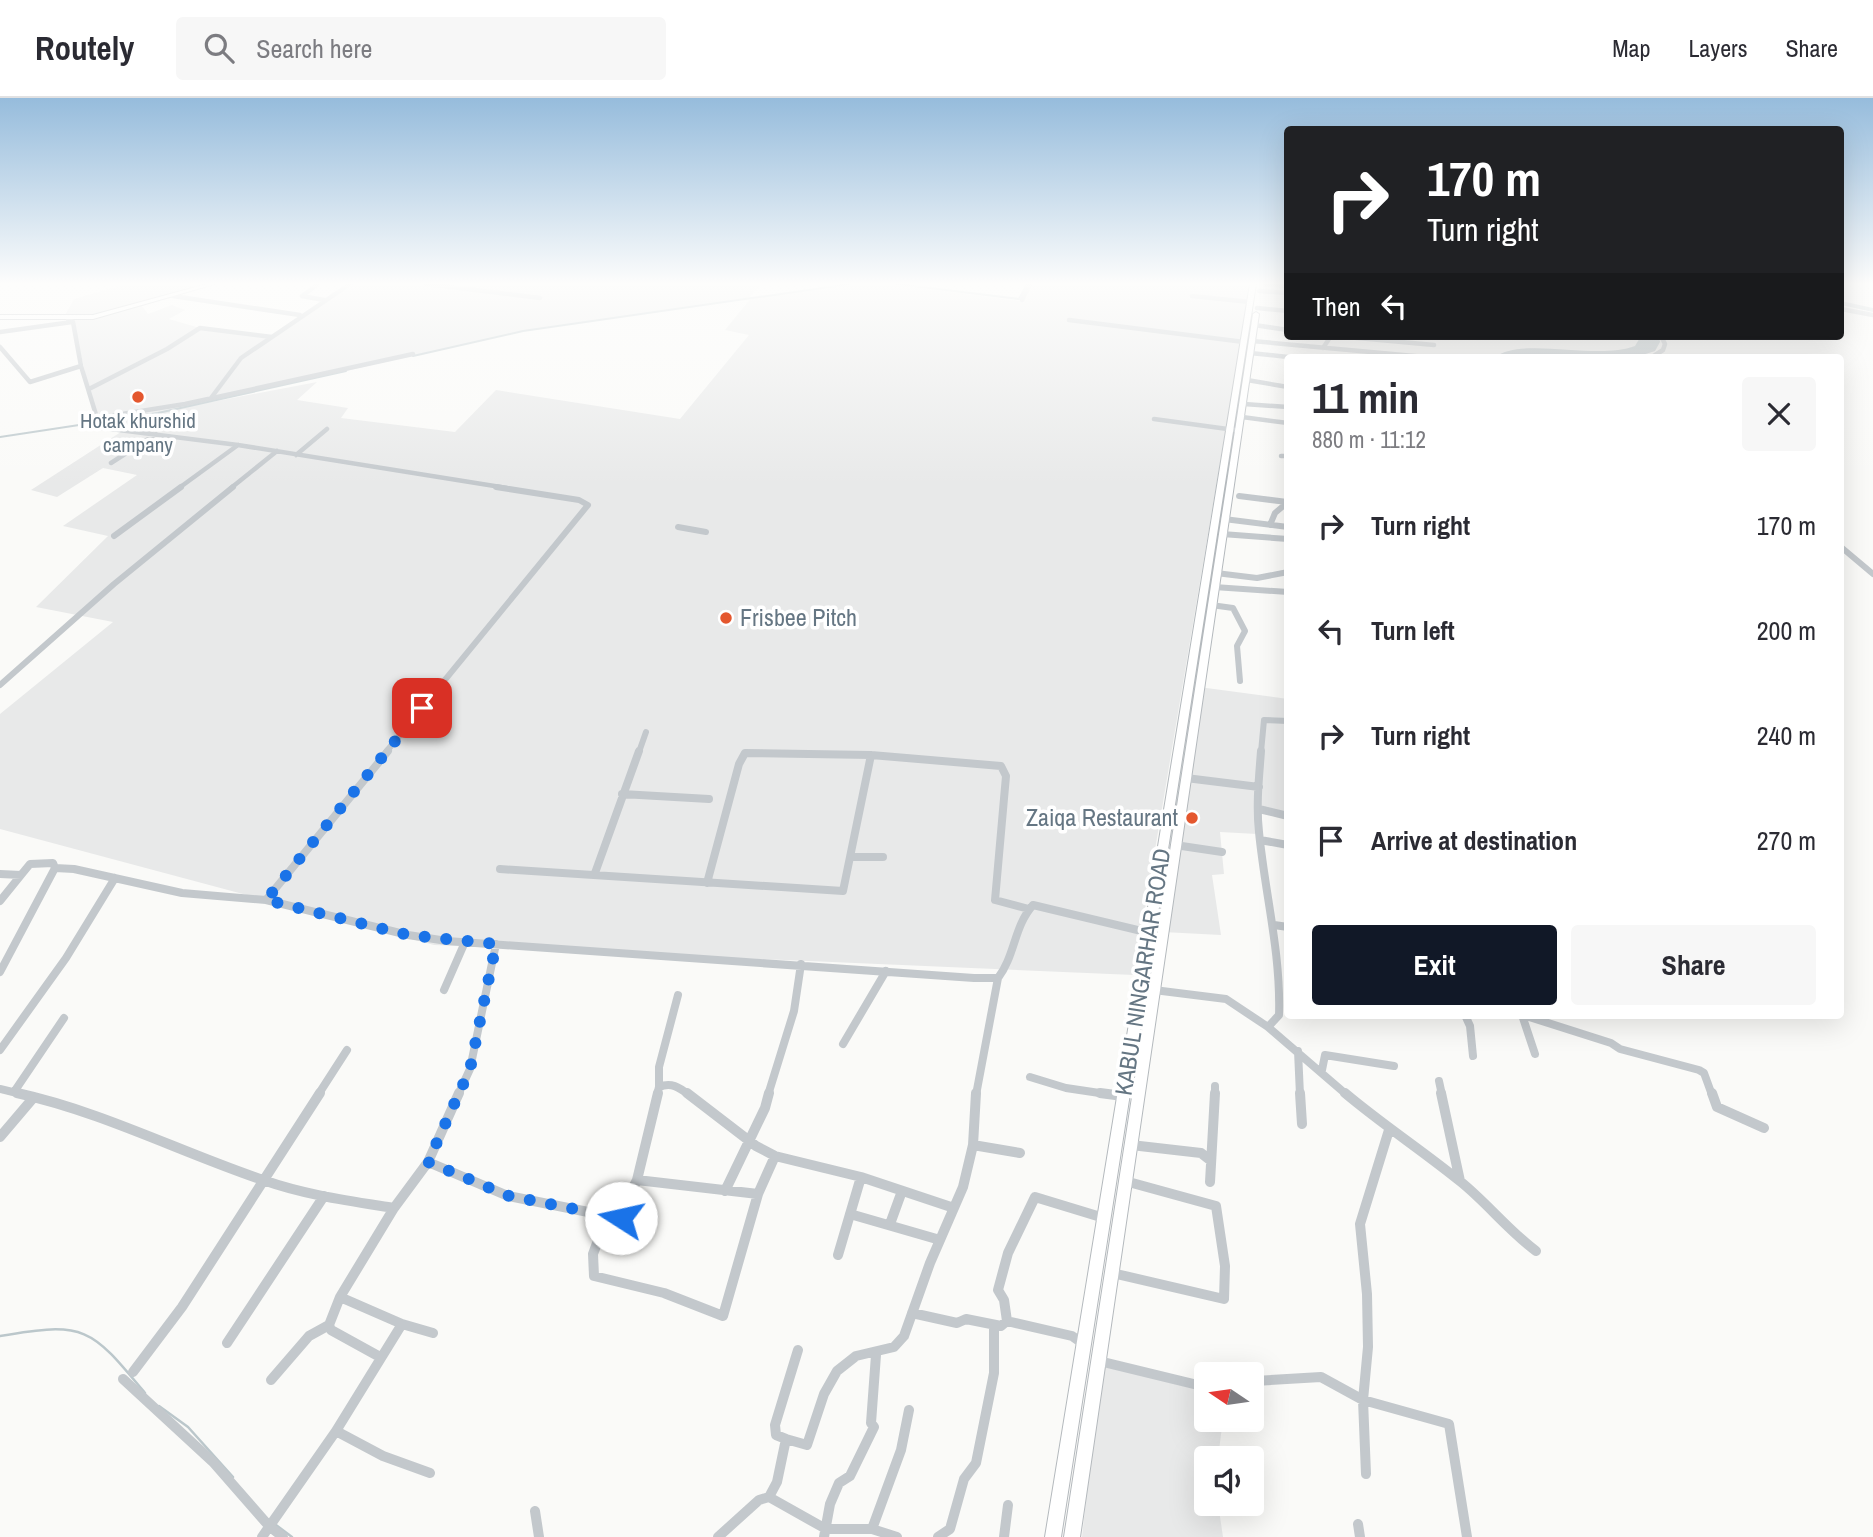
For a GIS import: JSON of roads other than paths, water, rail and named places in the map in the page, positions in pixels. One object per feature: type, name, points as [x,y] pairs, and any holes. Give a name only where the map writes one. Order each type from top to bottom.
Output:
[{"type":"highway","name":"KABUL NINGARHAR ROAD","points":[[1072,1537],[1154,990],[1157,933],[1247,351]]},
{"type":"highway","name":"KABUL NINGARHAR ROAD","points":[[1053,1537],[1123,1096],[1175,845],[1235,430],[1244,404],[1250,353]]},
{"type":"street","points":[[4,351],[30,382],[81,366]]},
{"type":"street","points":[[78,351],[97,418],[95,427],[238,445],[457,479],[579,500],[588,505],[266,900]]},
{"type":"street","points":[[89,389],[163,351]]},
{"type":"street","points":[[211,398],[241,358],[251,351]]},
{"type":"street","points":[[1359,351],[1391,354]]},
{"type":"street","points":[[1250,353],[1284,357]]},
{"type":"street","points":[[97,418],[211,398],[413,354]]},
{"type":"street","points":[[1247,380],[1284,386]]},
{"type":"street","points":[[1244,404],[1284,407]]},
{"type":"street","points":[[1241,417],[1284,422]]},
{"type":"street","points":[[1154,419],[1235,430]]},
{"type":"street","points":[[296,455],[327,429]]},
{"type":"street","points":[[111,463],[156,434]]},
{"type":"street","points":[[114,536],[238,445]]},
{"type":"street","points":[[0,685],[114,584],[277,451]]},
{"type":"street","points":[[1239,496],[1284,502]]},
{"type":"street","points":[[1270,525],[1275,513],[1284,505]]},
{"type":"street","points":[[1224,519],[1284,527]]},
{"type":"street","points":[[678,527],[706,532]]},
{"type":"street","points":[[1222,534],[1284,539]]},
{"type":"street","points":[[1844,549],[1873,573]]},
{"type":"street","points":[[1216,573],[1257,578],[1284,573]]},
{"type":"street","points":[[1214,587],[1284,592]]},
{"type":"street","points":[[1211,605],[1233,608],[1245,631],[1237,646],[1240,681]]},
{"type":"street","points":[[1268,1027],[1279,1015],[1284,970],[1260,840],[1259,787],[1264,720],[1284,720]]},
{"type":"street","points":[[595,873],[646,732]]},
{"type":"street","points":[[707,883],[739,764],[745,753],[871,755],[1001,766],[1006,776],[995,900],[1029,909]]},
{"type":"street","points":[[500,869],[843,891],[852,857],[861,788],[871,755]]},
{"type":"street","points":[[1186,778],[1259,787]]},
{"type":"street","points":[[622,794],[709,799]]},
{"type":"street","points":[[1259,809],[1284,815]]},
{"type":"street","points":[[1260,840],[1284,844]]},
{"type":"street","points":[[1175,845],[1222,852]]},
{"type":"street","points":[[852,857],[883,857]]},
{"type":"street","points":[[0,901],[30,864],[53,863],[55,868]]},
{"type":"street","points":[[55,868],[182,893],[266,900],[408,935],[465,942],[998,978]]},
{"type":"street","points":[[0,972],[55,868]]},
{"type":"street","points":[[0,874],[20,875]]},
{"type":"street","points":[[0,1050],[65,958],[115,878]]},
{"type":"street","points":[[798,1350],[775,1425],[776,1435],[807,1445],[829,1380],[855,1356],[876,1354],[901,1342],[963,1187],[973,1145],[977,1082],[998,978],[1007,969],[1021,916],[1033,905],[1157,933]]},
{"type":"street","points":[[1274,925],[1284,926]]},
{"type":"street","points":[[444,989],[465,942]]},
{"type":"street","points":[[271,1380],[309,1335],[328,1325],[340,1297],[394,1209],[428,1162],[470,1069],[496,944]]},
{"type":"street","points":[[725,1191],[733,1169],[750,1142],[765,1108],[777,1058],[794,1011],[801,964]]},
{"type":"street","points":[[843,1044],[886,971]]},
{"type":"street","points":[[1154,990],[1226,999],[1268,1027],[1322,1070],[1389,1130],[1460,1181],[1508,1224],[1518,1238],[1536,1251]]},
{"type":"street","points":[[428,1162],[509,1196],[621,1218],[637,1180],[659,1087],[659,1067],[678,995]]},
{"type":"street","points":[[14,1092],[64,1018]]},
{"type":"street","points":[[1467,1019],[1473,1056]]},
{"type":"street","points":[[1524,1019],[1535,1054]]},
{"type":"street","points":[[1536,1019],[1611,1043],[1620,1049],[1699,1070],[1704,1073],[1717,1107],[1764,1128]]},
{"type":"street","points":[[284,1537],[128,1375],[182,1307],[347,1050]]},
{"type":"street","points":[[1298,1051],[1302,1124]]},
{"type":"street","points":[[1322,1070],[1325,1055],[1394,1066]]},
{"type":"street","points":[[1030,1077],[1066,1087],[1123,1096]]},
{"type":"street","points":[[1439,1081],[1460,1181]]},
{"type":"street","points":[[659,1087],[667,1084],[679,1087],[750,1142],[775,1156],[861,1177],[954,1208]]},
{"type":"street","points":[[1210,1182],[1215,1086]]},
{"type":"street","points":[[0,1089],[71,1105],[265,1181],[324,1196],[394,1209]]},
{"type":"street","points":[[0,1137],[34,1097]]},
{"type":"street","points":[[1366,1474],[1363,1399],[1368,1320],[1360,1224],[1373,1174],[1389,1130]]},
{"type":"street","points":[[973,1145],[1020,1153]]},
{"type":"street","points":[[1130,1145],[1201,1153],[1210,1160]]},
{"type":"street","points":[[607,1216],[591,1264],[594,1276],[664,1293],[723,1316],[758,1194],[775,1156]]},
{"type":"street","points":[[838,1255],[861,1177]]},
{"type":"street","points":[[637,1180],[758,1194]]},
{"type":"street","points":[[1112,1273],[1224,1299],[1224,1266],[1216,1206],[1125,1181]]},
{"type":"street","points":[[890,1224],[902,1191]]},
{"type":"street","points":[[227,1343],[324,1196]]},
{"type":"street","points":[[1007,1321],[1004,1300],[998,1290],[1008,1253],[1035,1197],[1104,1218]]},
{"type":"street","points":[[850,1214],[940,1240]]},
{"type":"street","points":[[340,1297],[402,1324],[433,1333]]},
{"type":"street","points":[[912,1313],[957,1323],[966,1319],[994,1325],[1007,1321],[1072,1336],[1085,1345]]},
{"type":"street","points":[[261,1537],[336,1431],[402,1324]]},
{"type":"street","points":[[328,1325],[331,1330],[380,1357]]},
{"type":"street","points":[[938,1537],[950,1529],[964,1479],[976,1464],[994,1373],[994,1325]]},
{"type":"street","points":[[825,1533],[830,1504],[839,1483],[850,1475],[874,1427],[871,1423],[876,1354]]},
{"type":"street","points":[[1098,1360],[1194,1384]]},
{"type":"street","points":[[1264,1380],[1321,1377],[1363,1399],[1449,1424],[1466,1537]]},
{"type":"street","points":[[872,1529],[901,1450],[909,1410]]},
{"type":"street","points":[[336,1431],[383,1456],[430,1474]]},
{"type":"street","points":[[718,1537],[759,1500],[769,1497],[777,1482],[786,1439]]},
{"type":"street","points":[[769,1497],[825,1533],[872,1529],[897,1537]]},
{"type":"street","points":[[1004,1537],[1008,1505]]},
{"type":"street","points":[[535,1511],[539,1537]]},
{"type":"street","points":[[1358,1524],[1360,1537]]},
{"type":"waterway","points":[[413,356],[434,351]]},
{"type":"waterway","points":[[0,437],[158,413],[346,371]]},
{"type":"waterway","points":[[0,1336],[51,1329],[85,1334],[112,1355],[145,1393]]},
{"type":"waterway","points":[[159,1406],[188,1427],[233,1477]]},
{"type":"waterway","points":[[276,1525],[292,1537]]},
{"type":"place","name":"Hotak khurshid campany","points":[[138,397]]},
{"type":"place","name":"Frisbee Pitch","points":[[726,618]]},
{"type":"place","name":"Zaiqa Restaurant","points":[[1192,818]]}]
